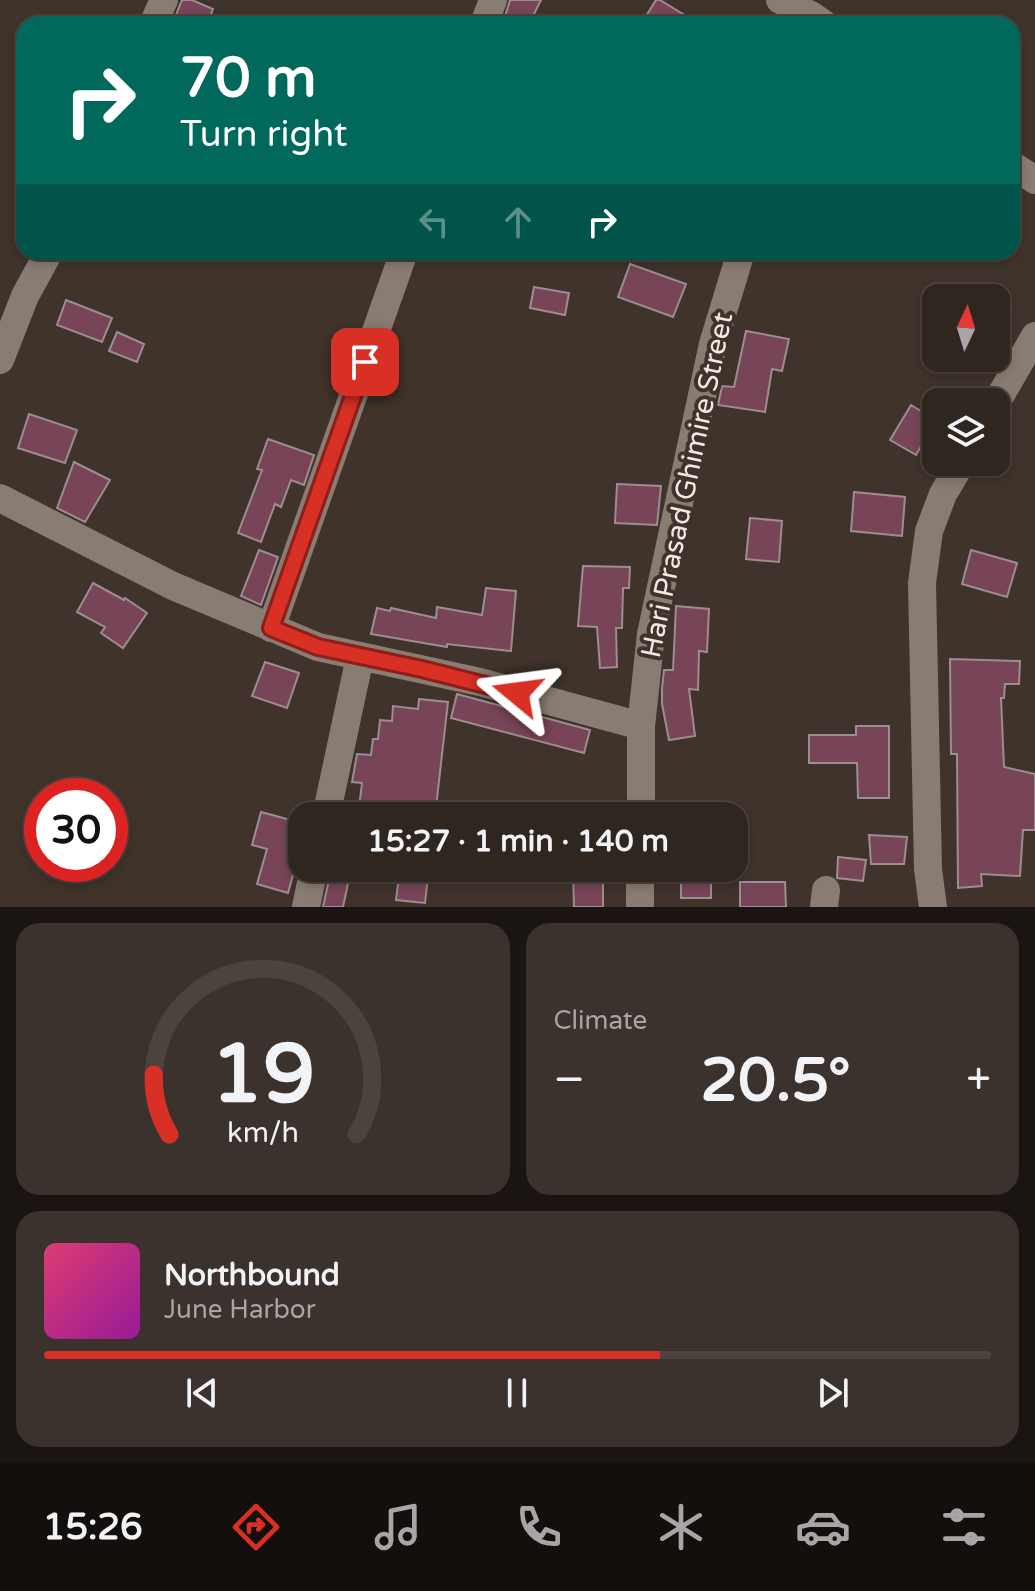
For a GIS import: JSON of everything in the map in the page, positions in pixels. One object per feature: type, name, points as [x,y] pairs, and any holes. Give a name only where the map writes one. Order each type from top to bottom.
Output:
[{"type":"street","points":[[780,0],[816,16]]},
{"type":"street","points":[[0,360],[25,296],[45,260]]},
{"type":"street","points":[[271,628],[401,260]]},
{"type":"street","name":"Hari Prasad Ghimire Street","points":[[641,802],[641,726],[651,634],[713,344],[739,260]]},
{"type":"street","points":[[1005,388],[1035,336]]},
{"type":"street","points":[[933,907],[928,869],[922,583],[929,531],[954,476]]},
{"type":"street","points":[[0,498],[137,569],[318,647],[480,682],[641,726]]},
{"type":"street","points":[[329,802],[360,657]]},
{"type":"street","points":[[306,907],[311,882]]},
{"type":"street","points":[[640,882],[640,907]]},
{"type":"building","points":[[182,0],[192,0],[213,9],[210,16],[176,15]]},
{"type":"building","points":[[510,0],[541,0],[533,16],[505,16]]},
{"type":"building","points":[[656,0],[660,0],[686,16],[646,16]]},
{"type":"building","points":[[630,264],[686,284],[673,317],[618,297]]},
{"type":"building","points":[[534,287],[569,293],[565,315],[530,308]]},
{"type":"building","points":[[66,300],[112,318],[102,342],[57,325]]},
{"type":"building","points":[[746,331],[789,339],[782,371],[772,369],[765,412],[718,405],[722,386],[734,387]]},
{"type":"building","points":[[117,332],[144,344],[137,362],[109,351]]},
{"type":"building","points":[[911,405],[922,412],[922,445],[916,455],[890,440]]},
{"type":"building","points":[[29,414],[77,430],[65,463],[18,448]]},
{"type":"building","points":[[268,439],[314,455],[304,485],[291,480],[281,507],[275,504],[261,542],[238,533],[262,470],[257,469]]},
{"type":"building","points":[[74,462],[110,480],[85,522],[57,508]]},
{"type":"building","points":[[617,484],[661,486],[657,525],[615,523]]},
{"type":"building","points":[[854,492],[905,497],[902,536],[851,531]]},
{"type":"building","points":[[750,518],[782,521],[779,562],[746,559]]},
{"type":"building","points":[[259,550],[278,557],[261,605],[241,596]]},
{"type":"building","points":[[971,550],[1017,563],[1007,597],[962,584]]},
{"type":"building","points":[[583,566],[630,567],[629,588],[623,588],[622,628],[616,628],[617,667],[600,668],[597,627],[578,626]]},
{"type":"building","points":[[93,583],[125,598],[147,613],[123,648],[101,633],[105,627],[77,612]]},
{"type":"building","points":[[486,588],[516,591],[511,651],[447,644],[447,647],[371,634],[377,608],[436,618],[437,607],[482,615]]},
{"type":"building","points":[[676,606],[709,609],[707,652],[699,651],[698,690],[689,689],[695,736],[669,740],[662,688],[664,670],[673,670]]},
{"type":"building","points":[[950,659],[1020,661],[1019,684],[1005,684],[1004,698],[1001,698],[1004,767],[1035,774],[1035,830],[1023,830],[1020,876],[981,874],[982,886],[958,888],[957,754],[951,754]]},
{"type":"building","points":[[265,662],[299,673],[287,708],[252,696]]},
{"type":"building","points":[[457,694],[590,730],[584,753],[451,718]]},
{"type":"building","points":[[419,699],[448,702],[437,802],[360,802],[362,783],[352,782],[357,754],[371,755],[373,739],[378,739],[380,720],[392,721],[393,706],[418,709]]},
{"type":"building","points":[[856,726],[889,726],[889,798],[858,798],[857,763],[809,763],[809,735],[856,735]]},
{"type":"building","points":[[261,812],[288,819],[288,882],[291,882],[288,893],[257,884],[267,849],[252,845]]},
{"type":"building","points":[[869,835],[907,837],[904,864],[871,864]]},
{"type":"building","points":[[838,857],[866,860],[863,881],[837,878]]},
{"type":"building","points":[[328,882],[348,882],[343,907],[323,907]]},
{"type":"building","points":[[398,882],[427,882],[425,903],[396,900]]},
{"type":"building","points":[[573,882],[603,882],[603,907],[574,907]]},
{"type":"building","points":[[681,882],[711,882],[711,898],[681,898]]},
{"type":"building","points":[[740,882],[785,882],[786,907],[740,907]]},
{"type":"route","points":[[365,362],[271,628],[318,647],[517,693]]}]
